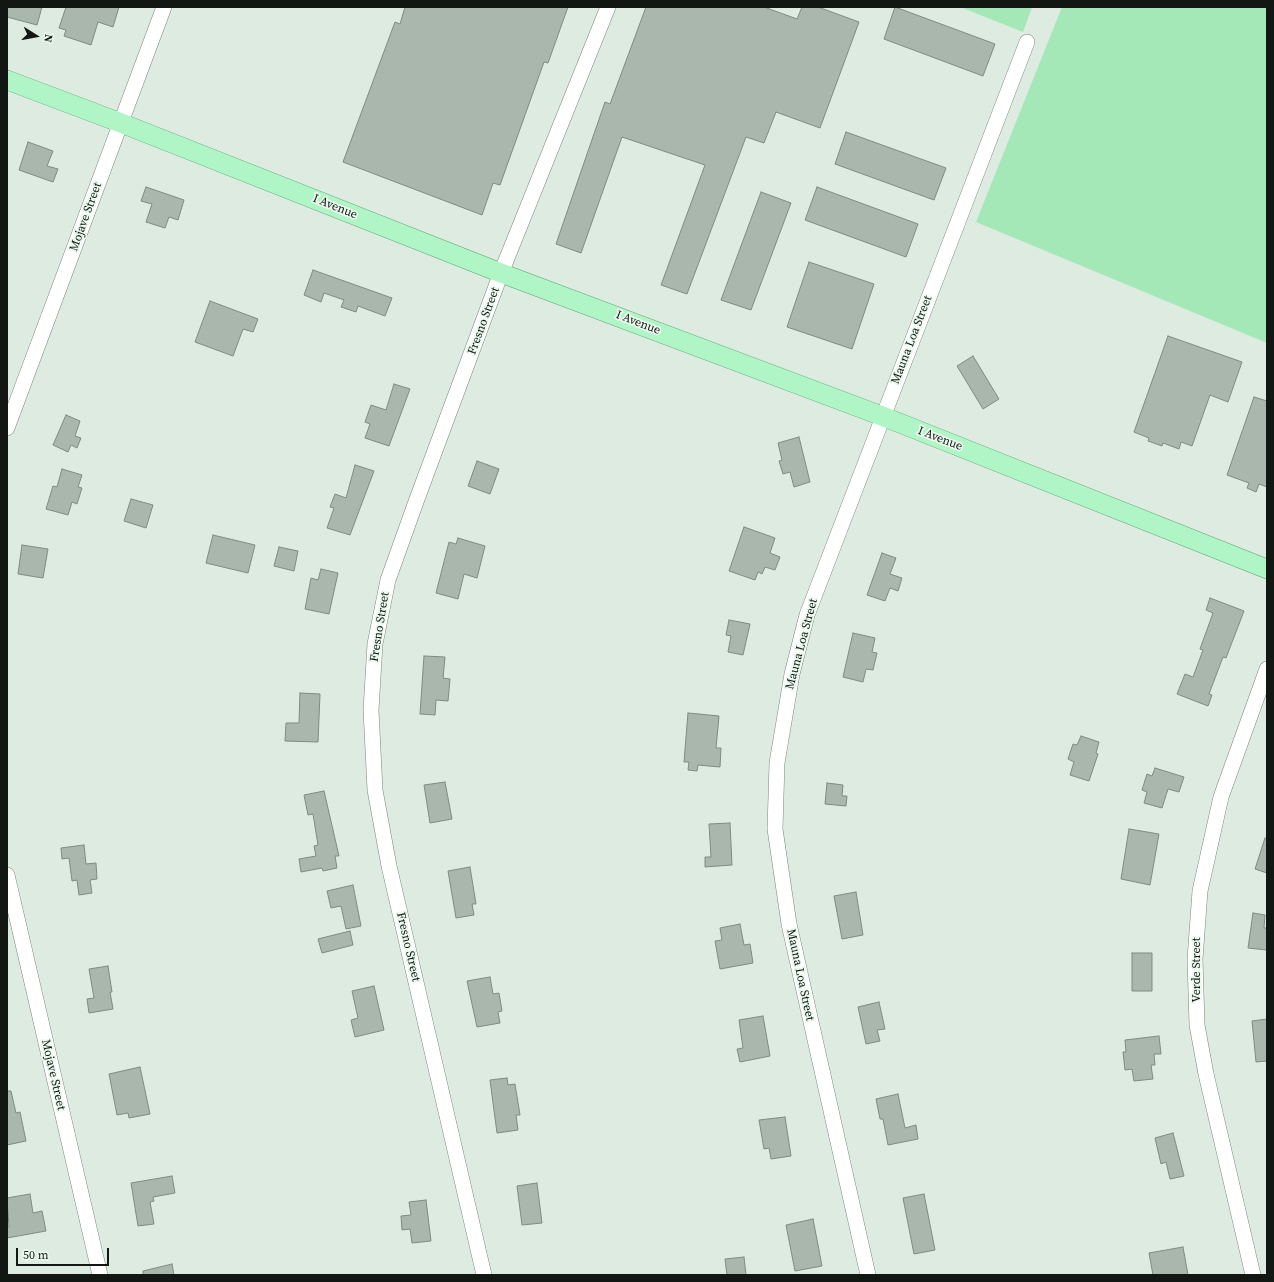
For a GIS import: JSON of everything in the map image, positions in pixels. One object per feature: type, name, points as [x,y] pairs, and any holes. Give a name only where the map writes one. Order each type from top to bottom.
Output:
[{"type":"main road","name":"I Avenue","points":[[7,80],[121,123],[502,273],[882,416],[1267,569]]},
{"type":"street","name":"Mojave Street","points":[[7,428],[164,7]]},
{"type":"street","name":"Fresno Street","points":[[484,1275],[389,866],[375,790],[371,710],[375,644],[388,580],[502,273],[608,7]]},
{"type":"street","name":"Mauna Loa Street","points":[[868,1275],[789,924],[775,829],[777,763],[792,674],[807,615],[882,416],[1027,42]]},
{"type":"street","name":"Verde Street","points":[[1253,1275],[1204,1067],[1197,1025],[1195,959],[1200,891],[1221,797],[1267,669]]},
{"type":"street","name":"Mojave Street","points":[[7,875],[100,1275]]},
{"type":"green space","points":[[960,7],[1032,7],[1023,32]]},
{"type":"green space","points":[[1062,7],[1267,7],[1267,343],[976,222]]},
{"type":"building","points":[[7,7],[42,7],[37,25],[7,17]]},
{"type":"building","points":[[66,7],[119,7],[113,27],[98,22],[91,45],[64,36],[66,30],[59,28]]},
{"type":"building","points":[[405,7],[568,7],[548,63],[544,62],[500,185],[493,183],[482,215],[343,162],[395,22],[400,24]]},
{"type":"building","points":[[646,7],[764,7],[797,19],[802,7],[818,7],[859,22],[820,128],[776,112],[764,143],[746,137],[687,294],[661,285],[705,165],[622,137],[581,253],[556,244],[605,102],[610,104]]},
{"type":"building","points":[[895,7],[995,44],[983,76],[884,39]]},
{"type":"building","points":[[846,132],[946,168],[934,200],[835,164]]},
{"type":"building","points":[[28,142],[53,151],[47,166],[58,169],[53,182],[19,170]]},
{"type":"building","points":[[146,187],[184,200],[178,220],[169,217],[165,228],[146,222],[152,204],[141,201]]},
{"type":"building","points":[[817,187],[918,224],[906,257],[805,220]]},
{"type":"building","points":[[761,192],[791,203],[751,310],[721,300]]},
{"type":"building","points":[[809,262],[874,284],[852,349],[787,327]]},
{"type":"building","points":[[313,270],[392,298],[385,316],[358,306],[356,312],[341,307],[344,300],[324,293],[321,302],[304,295]]},
{"type":"building","points":[[210,301],[258,319],[253,332],[243,329],[233,356],[195,342]]},
{"type":"building","points":[[1168,336],[1242,362],[1228,402],[1210,395],[1192,446],[1181,442],[1179,449],[1163,443],[1162,446],[1148,441],[1149,438],[1134,432]]},
{"type":"building","points":[[973,356],[999,399],[983,409],[957,366]]},
{"type":"building","points":[[394,384],[410,389],[389,446],[365,438],[370,424],[365,422],[371,405],[386,410]]},
{"type":"building","points":[[1254,397],[1267,401],[1267,487],[1259,484],[1256,492],[1247,488],[1249,483],[1227,475]]},
{"type":"building","points":[[66,415],[80,421],[75,436],[81,438],[77,448],[71,445],[68,452],[53,445]]},
{"type":"building","points":[[799,437],[810,482],[794,487],[790,472],[783,474],[779,461],[782,460],[778,443]]},
{"type":"building","points":[[477,461],[499,469],[490,494],[468,486]]},
{"type":"building","points":[[355,465],[374,471],[350,535],[327,528],[334,508],[330,507],[335,494],[346,498]]},
{"type":"building","points":[[62,469],[82,475],[78,487],[82,488],[77,504],[72,502],[68,515],[46,509],[53,486],[57,487]]},
{"type":"building","points":[[131,499],[153,505],[146,528],[124,521]]},
{"type":"building","points":[[744,527],[775,538],[770,553],[780,557],[775,570],[765,567],[762,574],[758,572],[755,580],[729,571]]},
{"type":"building","points":[[213,535],[255,545],[248,573],[206,563]]},
{"type":"building","points":[[458,538],[485,546],[477,578],[464,574],[458,599],[436,593],[449,542],[456,544]]},
{"type":"building","points":[[22,545],[48,549],[43,578],[18,574]]},
{"type":"building","points":[[279,547],[298,551],[294,571],[274,566]]},
{"type":"building","points":[[882,553],[896,558],[890,574],[902,578],[898,591],[890,588],[885,601],[867,595]]},
{"type":"building","points":[[321,569],[338,573],[329,614],[305,609],[311,578],[318,580]]},
{"type":"building","points":[[1210,598],[1244,611],[1226,658],[1223,657],[1209,694],[1212,695],[1208,706],[1177,694],[1185,674],[1193,677],[1203,650],[1200,649],[1213,613],[1206,610]]},
{"type":"building","points":[[729,620],[750,624],[743,655],[728,652],[731,636],[726,635]]},
{"type":"building","points":[[853,633],[875,638],[872,652],[877,653],[873,670],[866,669],[863,682],[843,677]]},
{"type":"building","points":[[424,656],[445,657],[443,678],[450,679],[448,701],[436,700],[435,715],[420,714]]},
{"type":"building","points":[[300,693],[320,694],[318,742],[285,741],[286,723],[299,723]]},
{"type":"building","points":[[688,713],[719,716],[716,748],[721,748],[720,767],[698,765],[697,771],[688,770],[689,762],[684,762]]},
{"type":"building","points":[[1081,736],[1099,742],[1096,753],[1098,754],[1089,781],[1070,775],[1074,762],[1068,759],[1073,744],[1077,745]]},
{"type":"building","points":[[1155,768],[1184,777],[1179,792],[1168,789],[1162,808],[1144,803],[1147,792],[1142,790],[1147,774],[1152,776]]},
{"type":"building","points":[[445,782],[452,819],[430,823],[424,785]]},
{"type":"building","points":[[827,783],[843,785],[842,796],[847,796],[846,806],[825,804]]},
{"type":"building","points":[[324,791],[339,856],[335,856],[337,868],[323,871],[322,868],[301,872],[299,859],[316,856],[314,846],[318,845],[313,814],[308,815],[304,795]]},
{"type":"building","points":[[730,823],[732,865],[705,867],[705,857],[711,857],[709,824]]},
{"type":"building","points":[[1129,829],[1159,834],[1150,885],[1121,879]]},
{"type":"building","points":[[1265,838],[1267,839],[1267,873],[1255,869]]},
{"type":"building","points":[[84,845],[86,864],[96,863],[97,879],[90,880],[92,893],[79,895],[77,880],[72,881],[69,858],[62,859],[61,848]]},
{"type":"building","points":[[470,867],[476,904],[472,904],[474,915],[456,918],[448,871]]},
{"type":"building","points":[[353,885],[361,926],[346,929],[341,906],[331,908],[327,891]]},
{"type":"building","points":[[856,892],[863,935],[842,939],[834,896]]},
{"type":"building","points":[[1253,913],[1265,915],[1264,928],[1267,928],[1267,950],[1248,948]]},
{"type":"building","points":[[740,924],[744,945],[750,944],[753,963],[720,969],[715,941],[722,940],[720,928]]},
{"type":"building","points":[[350,931],[353,945],[322,953],[318,939]]},
{"type":"building","points":[[1132,953],[1152,953],[1152,991],[1132,991]]},
{"type":"building","points":[[108,966],[113,1009],[89,1013],[87,999],[94,998],[89,969]]},
{"type":"building","points":[[490,977],[493,994],[499,993],[502,1011],[498,1012],[500,1023],[477,1027],[467,981]]},
{"type":"building","points":[[374,986],[384,1030],[355,1037],[351,1020],[358,1018],[352,991]]},
{"type":"building","points":[[879,1002],[885,1029],[877,1030],[880,1041],[866,1044],[858,1007]]},
{"type":"building","points":[[763,1016],[770,1056],[740,1062],[737,1049],[743,1048],[739,1020]]},
{"type":"building","points":[[1267,1019],[1267,1061],[1256,1062],[1252,1021]]},
{"type":"building","points":[[1159,1036],[1161,1054],[1154,1054],[1155,1065],[1151,1065],[1153,1079],[1134,1081],[1132,1069],[1125,1070],[1123,1052],[1126,1052],[1125,1040]]},
{"type":"building","points":[[140,1067],[150,1114],[129,1118],[128,1113],[117,1115],[109,1074]]},
{"type":"building","points":[[507,1078],[508,1085],[515,1084],[520,1115],[516,1115],[518,1130],[497,1133],[490,1080]]},
{"type":"building","points":[[7,1091],[11,1091],[16,1113],[20,1112],[26,1141],[7,1145]]},
{"type":"building","points":[[898,1094],[905,1128],[916,1125],[918,1139],[888,1145],[883,1119],[880,1119],[876,1099]]},
{"type":"building","points":[[785,1117],[791,1156],[771,1159],[769,1148],[764,1149],[759,1120]]},
{"type":"building","points":[[1173,1133],[1184,1176],[1170,1179],[1166,1162],[1161,1164],[1155,1138]]},
{"type":"building","points":[[172,1176],[175,1193],[153,1197],[154,1201],[150,1202],[154,1224],[138,1226],[131,1183]]},
{"type":"building","points":[[537,1183],[542,1223],[522,1225],[517,1186]]},
{"type":"building","points":[[30,1194],[33,1213],[42,1211],[46,1231],[7,1238],[7,1228],[9,1227],[7,1198]]},
{"type":"building","points":[[924,1194],[935,1250],[914,1254],[903,1198]]},
{"type":"building","points":[[426,1200],[431,1241],[412,1243],[410,1229],[402,1230],[401,1216],[411,1215],[409,1202]]},
{"type":"building","points":[[813,1219],[822,1266],[795,1271],[786,1225]]},
{"type":"building","points":[[1183,1247],[1188,1275],[1153,1275],[1149,1253]]},
{"type":"building","points":[[744,1257],[746,1275],[727,1275],[725,1259]]},
{"type":"building","points":[[172,1264],[174,1275],[143,1275],[143,1271]]}]
